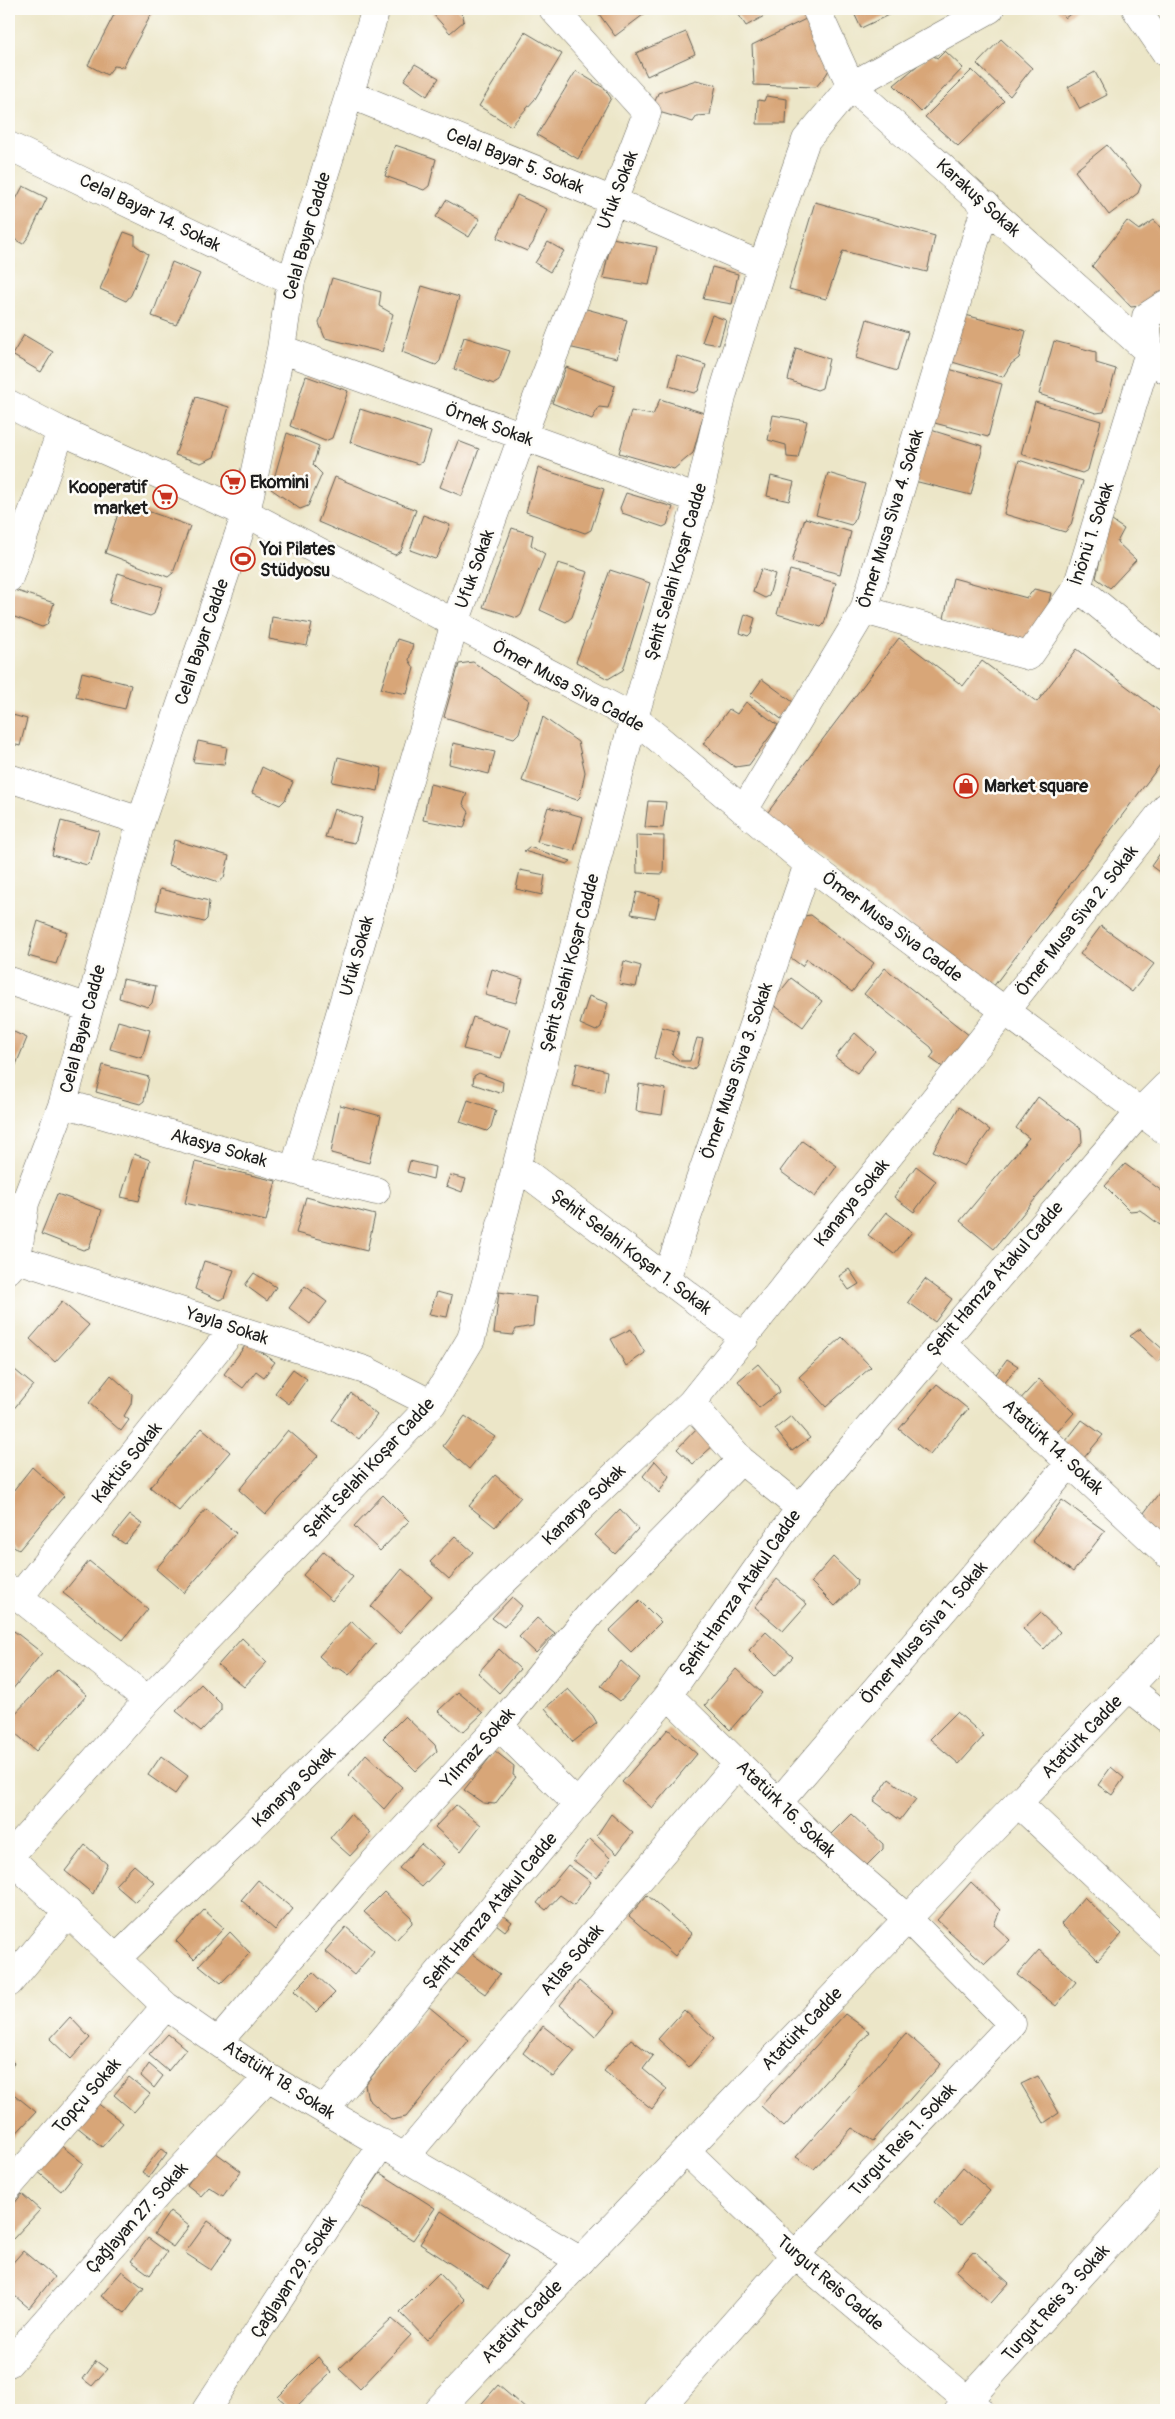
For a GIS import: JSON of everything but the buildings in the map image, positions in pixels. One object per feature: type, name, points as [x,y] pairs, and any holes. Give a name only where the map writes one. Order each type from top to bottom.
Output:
[{"type":"street","name":"Celal Bayar Cadde","points":[[13,1264],[17,1200],[64,1103],[141,821],[246,513],[281,349],[291,281],[376,9]]},
{"type":"street","name":"Ufuk Sokak","points":[[294,1170],[455,623],[522,437],[647,113],[553,9]]},
{"type":"street","name":"Karakuş Sokak","points":[[816,9],[851,86],[1158,361]]},
{"type":"street","name":"Şehit Selahi Koşar Cadde","points":[[9,1857],[148,1700],[432,1404],[471,1339],[518,1166],[634,718],[698,499],[723,393],[762,266],[806,140],[851,86],[990,9]]},
{"type":"street","points":[[1136,9],[1166,53]]},
{"type":"street","name":"Celal Bayar 5. Sokak","points":[[349,94],[613,202],[762,266]]},
{"type":"street","name":"Celal Bayar 14. Sokak","points":[[9,146],[291,281]]},
{"type":"street","name":"Ömer Musa Siva 4. Sokak","points":[[744,810],[864,610],[986,205]]},
{"type":"street","name":"İnönü 1. Sokak","points":[[864,610],[1030,656],[1076,587],[1158,361],[1146,317],[1166,304]]},
{"type":"street","name":"Örnek Sokak","points":[[281,349],[698,499]]},
{"type":"street","name":"Ömer Musa Siva Cadde","points":[[9,404],[60,431],[246,513],[634,718],[808,864],[1166,1131]]},
{"type":"street","points":[[9,578],[60,431]]},
{"type":"street","points":[[1076,587],[1166,660]]},
{"type":"street","points":[[9,778],[141,821]]},
{"type":"street","name":"Ömer Musa Siva 2. Sokak","points":[[1005,1011],[1166,807]]},
{"type":"street","name":"Ömer Musa Siva 3. Sokak","points":[[666,1278],[808,864]]},
{"type":"street","points":[[9,981],[89,1008]]},
{"type":"street","name":"Kanarya Sokak","points":[[117,1958],[507,1578],[691,1403],[745,1338],[1005,1011]]},
{"type":"street","name":"Şehit Hamza Atakul Cadde","points":[[325,2110],[668,1695],[800,1508],[1140,1112],[1166,1086]]},
{"type":"street","name":"Akasya Sokak","points":[[64,1103],[294,1170],[376,1191]]},
{"type":"street","name":"Şehit Selahi Koşar 1. Sokak","points":[[518,1166],[745,1338]]},
{"type":"street","name":"Yayla Sokak","points":[[13,1264],[234,1328],[365,1370],[432,1404]]},
{"type":"street","name":"Kaktüs Sokak","points":[[14,1593],[234,1328]]},
{"type":"street","name":"Atatürk 14. Sokak","points":[[941,1342],[1166,1553]]},
{"type":"street","points":[[691,1403],[741,1460],[800,1508]]},
{"type":"street","name":"Yılmaz Sokak","points":[[219,2041],[353,1885],[499,1726],[591,1613],[741,1460]]},
{"type":"street","name":"Ömer Musa Siva 1. Sokak","points":[[778,1803],[1070,1463]]},
{"type":"street","points":[[14,1593],[148,1700]]},
{"type":"street","name":"Atatürk Cadde","points":[[438,2410],[1166,1648]]},
{"type":"street","points":[[1129,1688],[1166,1718]]},
{"type":"street","name":"Atatürk 16. Sokak","points":[[668,1695],[813,1837],[908,1919],[1012,2024]]},
{"type":"street","points":[[499,1726],[578,1805]]},
{"type":"street","name":"Atlas Sokak","points":[[406,2157],[738,1763]]},
{"type":"street","points":[[1018,1803],[1166,1942]]},
{"type":"street","name":"Atatürk 18. Sokak","points":[[9,1857],[166,2006],[219,2041],[268,2077],[581,2261]]},
{"type":"street","points":[[9,1982],[68,1912]]},
{"type":"street","name":"Topçu Sokak","points":[[9,2186],[166,2006]]},
{"type":"street","name":"Turgut Reis 1. Sokak","points":[[658,2410],[795,2255],[1012,2024]]},
{"type":"street","name":"Çağlayan 27. Sokak","points":[[9,2363],[161,2190],[268,2077]]},
{"type":"street","name":"Çağlayan 29. Sokak","points":[[206,2410],[382,2143]]},
{"type":"street","name":"Turgut Reis Cadde","points":[[686,2151],[795,2255],[969,2407]]},
{"type":"street","name":"Turgut Reis 3. Sokak","points":[[969,2407],[1166,2181]]},
{"type":"place","name":"Ekomini","points":[[233,482]]},
{"type":"place","name":"Kooperatif market","points":[[165,497]]},
{"type":"place","name":"Yoi Pilates Stüdyosu","points":[[243,559]]},
{"type":"place","name":"Market square","points":[[966,786]]}]
